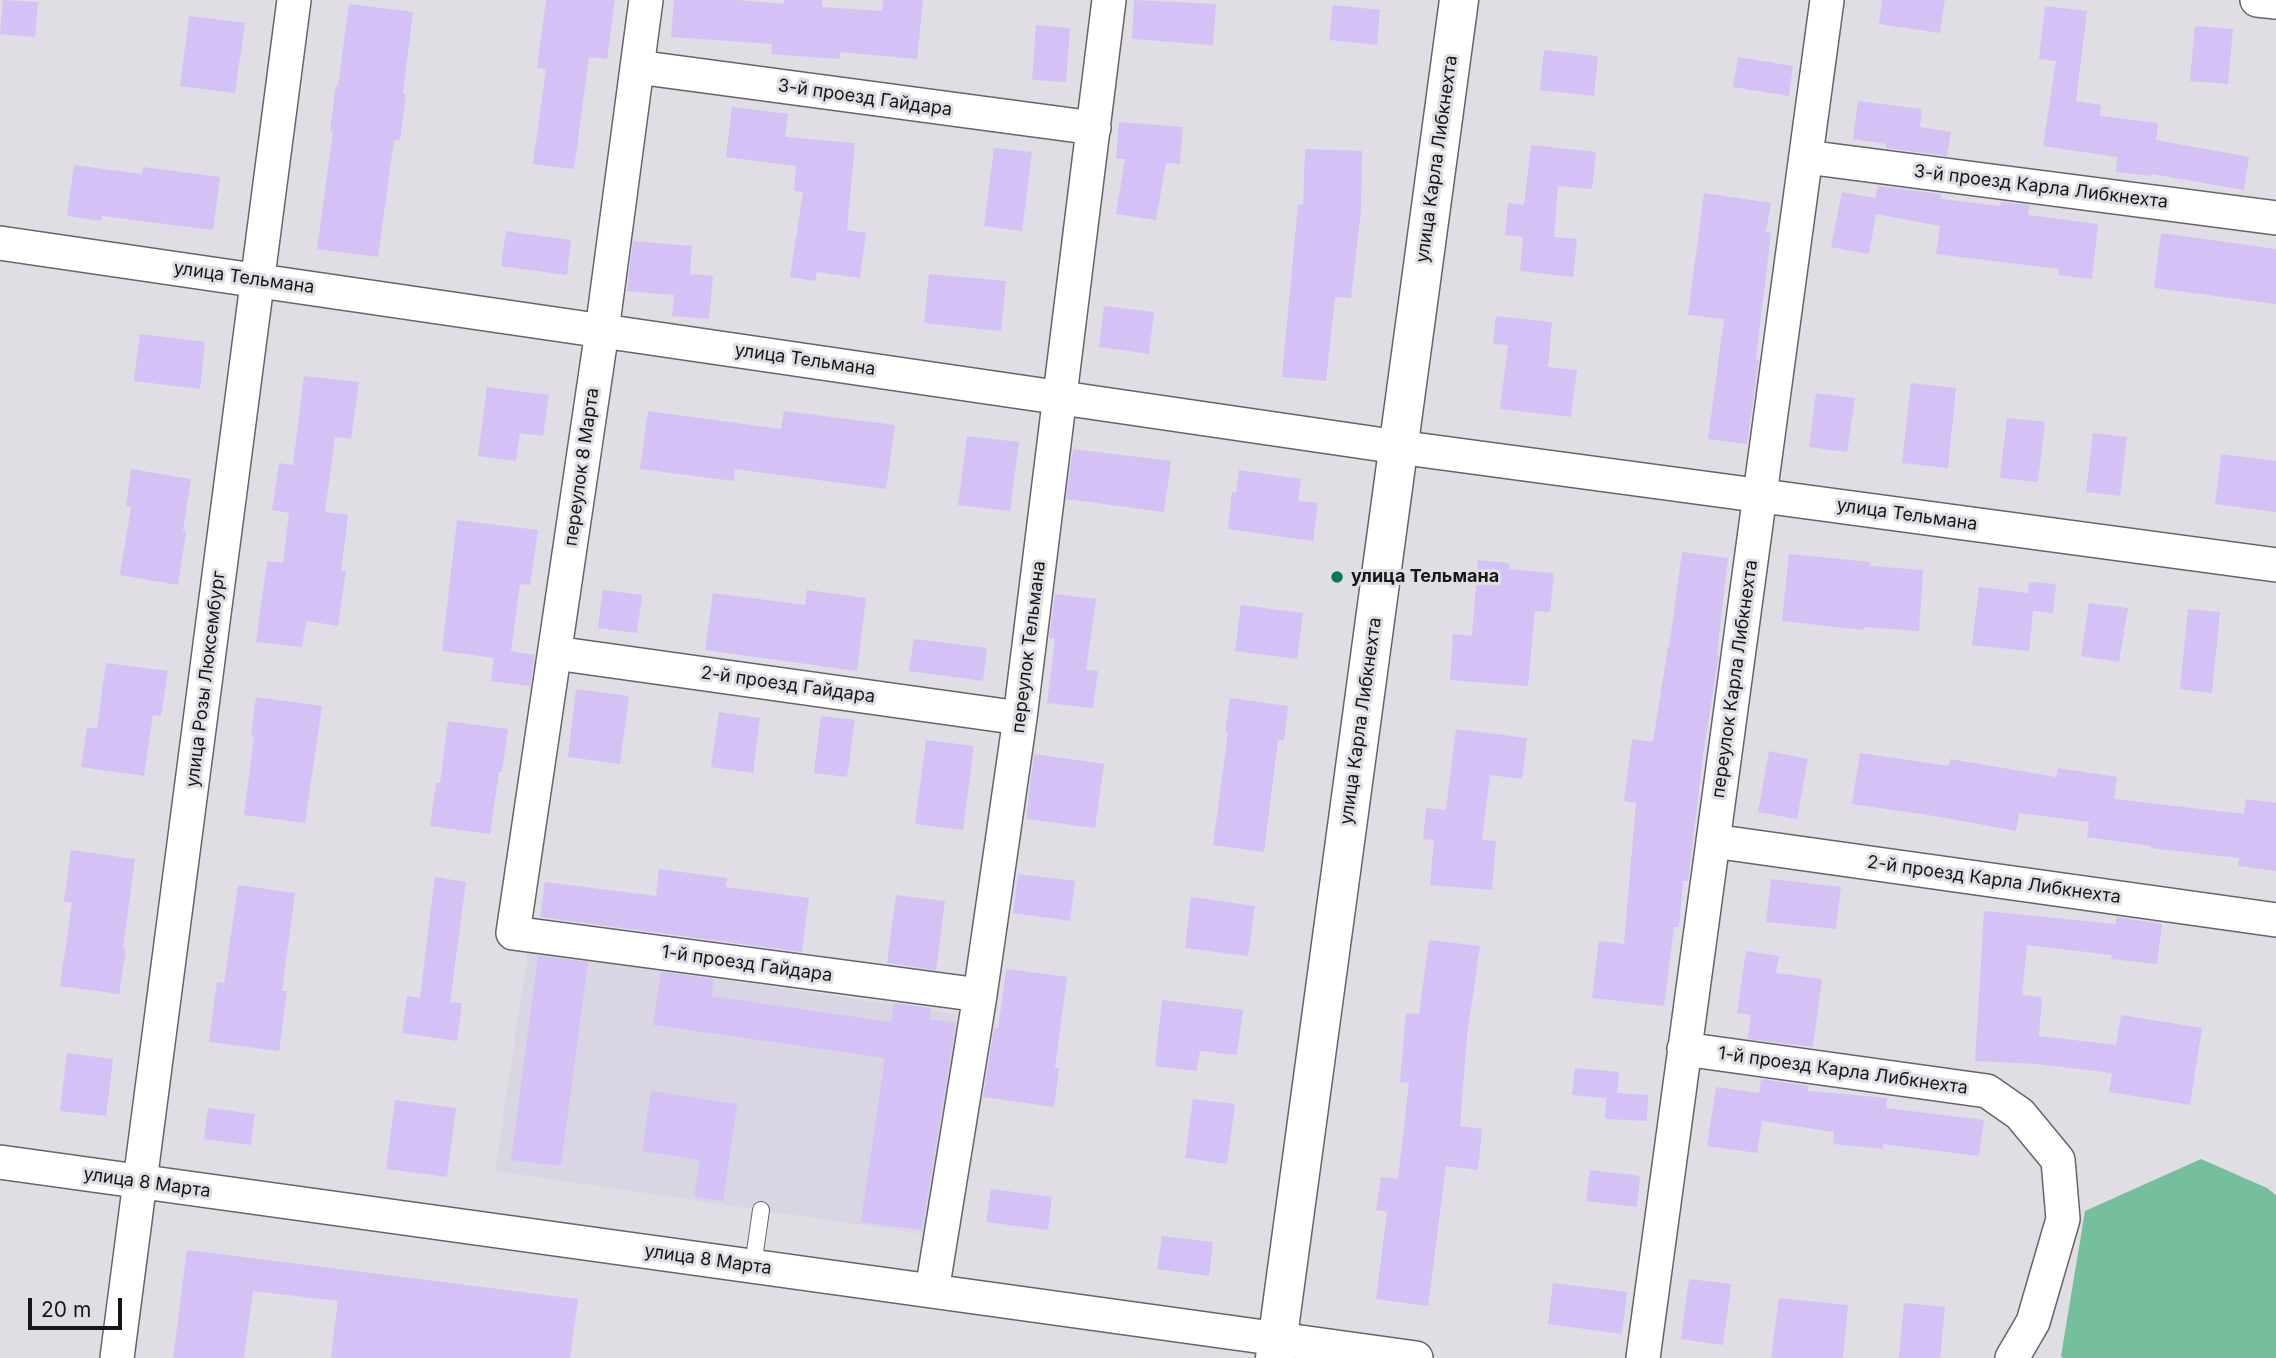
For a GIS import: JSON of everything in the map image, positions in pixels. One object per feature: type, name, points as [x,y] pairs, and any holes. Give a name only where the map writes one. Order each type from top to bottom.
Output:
[{"type":"main road","name":"улица Карла Либкнехта","points":[[1276,1348],[1459,0]]},
{"type":"street","name":"улица Розы Люксембург","points":[[117,1358],[294,0]]},
{"type":"street","name":"переулок 8 Марта","points":[[513,933],[602,331],[646,0]]},
{"type":"street","name":"переулок Тельмана","points":[[932,1291],[981,995],[1020,718],[1109,0]]},
{"type":"street","name":"переулок Карла Либкнехта","points":[[1643,1358],[1828,0]]},
{"type":"street","points":[[2257,0],[2276,2]]},
{"type":"street","name":"3-й проезд Гайдара","points":[[637,67],[1094,128]]},
{"type":"street","name":"3-й проезд Карла Либкнехта","points":[[1806,156],[2276,218]]},
{"type":"street","name":"улица Тельмана","points":[[0,243],[1398,447],[2276,565]]},
{"type":"street","name":"2-й проезд Гайдара","points":[[555,653],[1020,718]]},
{"type":"street","name":"2-й проезд Карла Либкнехта","points":[[1713,841],[2276,920]]},
{"type":"street","name":"1-й проезд Гайдара","points":[[513,933],[981,995]]},
{"type":"street","name":"1-й проезд Карла Либкнехта","points":[[1685,1049],[1987,1091],[2020,1114],[2058,1160],[2063,1219],[2033,1322],[2012,1358]]},
{"type":"street","name":"улица 8 Марта","points":[[0,1162],[932,1291],[1276,1348],[1416,1358]]},
{"type":"lane","points":[[754,1266],[761,1210]]},
{"type":"shaded area","points":[[528,951],[963,1015],[930,1235],[495,1171]]},
{"type":"green space","points":[[2201,1159],[2267,1188],[2276,1195],[2276,1358],[2063,1358],[2061,1356],[2085,1211]]},
{"type":"building","points":[[3,0],[38,2],[35,37],[0,34]]},
{"type":"building","points":[[546,0],[615,0],[607,59],[589,57],[574,169],[533,164],[546,69],[537,68]]},
{"type":"building","points":[[674,0],[737,0],[784,4],[784,0],[822,0],[822,7],[882,11],[883,0],[923,0],[917,59],[840,52],[840,59],[771,54],[772,44],[671,37]]},
{"type":"building","points":[[1134,0],[1216,4],[1213,45],[1132,39]]},
{"type":"building","points":[[1882,0],[1945,0],[1940,33],[1879,24]]},
{"type":"building","points":[[349,4],[413,12],[400,140],[394,140],[378,257],[317,249],[333,132],[330,131]]},
{"type":"building","points":[[1333,5],[1380,10],[1377,45],[1329,40]]},
{"type":"building","points":[[2045,6],[2087,11],[2076,101],[2101,105],[2100,116],[2158,123],[2156,140],[2249,157],[2244,190],[2152,174],[2116,172],[2117,157],[2043,146],[2056,61],[2039,59]]},
{"type":"building","points":[[189,16],[245,23],[235,93],[180,86]]},
{"type":"building","points":[[1036,25],[1070,28],[1066,82],[1032,80]]},
{"type":"building","points":[[2195,26],[2233,29],[2228,84],[2190,81]]},
{"type":"building","points":[[1544,50],[1598,56],[1594,96],[1540,90]]},
{"type":"building","points":[[1738,57],[1793,66],[1789,96],[1733,87]]},
{"type":"building","points":[[1858,101],[1922,109],[1920,127],[1951,132],[1947,156],[1886,148],[1886,144],[1853,139]]},
{"type":"building","points":[[732,107],[788,114],[785,137],[855,143],[847,230],[866,233],[860,278],[817,272],[815,281],[790,277],[803,192],[794,191],[796,166],[726,157]]},
{"type":"building","points":[[1119,122],[1183,127],[1180,164],[1166,163],[1156,220],[1116,214],[1125,159],[1116,159]]},
{"type":"building","points":[[1531,145],[1596,152],[1592,189],[1558,186],[1554,237],[1577,239],[1573,277],[1520,271],[1523,237],[1505,235],[1508,203],[1524,205]]},
{"type":"building","points":[[994,148],[1032,152],[1022,231],[984,226]]},
{"type":"building","points":[[1305,149],[1362,151],[1361,210],[1351,298],[1335,297],[1326,381],[1282,377],[1298,204],[1303,205]]},
{"type":"building","points":[[74,165],[142,174],[143,167],[220,177],[213,230],[102,216],[101,221],[67,216]]},
{"type":"building","points":[[1878,186],[1941,194],[1941,199],[2000,206],[2001,202],[2030,205],[2028,215],[2098,224],[2092,279],[2058,275],[2059,269],[1936,254],[1940,226],[1876,214],[1869,254],[1831,247],[1842,192],[1875,198]]},
{"type":"building","points":[[1704,193],[1771,203],[1766,232],[1771,233],[1756,359],[1759,360],[1747,444],[1708,439],[1724,319],[1688,315]]},
{"type":"building","points":[[506,231],[571,240],[567,275],[501,266]]},
{"type":"building","points":[[2161,233],[2276,249],[2276,304],[2154,288]]},
{"type":"building","points":[[633,241],[692,246],[690,274],[713,276],[709,319],[672,316],[674,295],[627,291]]},
{"type":"building","points":[[929,274],[1006,281],[1001,331],[924,323]]},
{"type":"building","points":[[1104,306],[1154,312],[1149,354],[1099,347]]},
{"type":"building","points":[[1496,316],[1552,322],[1548,367],[1577,370],[1571,417],[1500,409],[1508,345],[1493,344]]},
{"type":"building","points":[[140,334],[205,342],[200,389],[134,381]]},
{"type":"building","points":[[304,376],[359,382],[351,439],[335,437],[325,512],[348,515],[341,571],[346,571],[338,626],[306,621],[302,647],[256,642],[267,561],[283,563],[289,513],[272,510],[279,463],[293,465]]},
{"type":"building","points":[[1911,383],[1956,388],[1948,468],[1902,463]]},
{"type":"building","points":[[487,387],[549,395],[543,436],[520,433],[516,461],[478,456]]},
{"type":"building","points":[[1816,393],[1855,398],[1847,452],[1809,447]]},
{"type":"building","points":[[648,411],[781,429],[784,411],[895,425],[886,489],[735,469],[734,481],[640,469]]},
{"type":"building","points":[[2007,418],[2045,422],[2038,482],[2000,478]]},
{"type":"building","points":[[2093,433],[2127,437],[2120,496],[2086,492]]},
{"type":"building","points":[[967,436],[1019,442],[1010,511],[958,505]]},
{"type":"building","points":[[1073,449],[1171,461],[1164,512],[1066,499]]},
{"type":"building","points":[[2221,454],[2276,461],[2276,512],[2215,504]]},
{"type":"building","points":[[131,469],[191,479],[178,585],[120,575],[131,507],[126,506]]},
{"type":"building","points":[[1239,470],[1301,479],[1298,501],[1318,503],[1313,541],[1228,529],[1232,492],[1236,493]]},
{"type":"building","points":[[457,520],[538,530],[530,585],[520,584],[511,651],[535,655],[530,686],[491,681],[494,658],[442,651]]},
{"type":"building","points":[[1682,552],[1728,558],[1719,655],[1704,748],[1688,881],[1683,881],[1679,927],[1674,927],[1664,1006],[1592,998],[1599,941],[1624,944],[1636,803],[1624,801],[1632,739],[1653,742]]},
{"type":"building","points":[[1789,554],[1870,562],[1870,566],[1923,570],[1919,631],[1864,627],[1863,630],[1782,621]]},
{"type":"building","points":[[1478,560],[1509,563],[1509,569],[1554,573],[1550,612],[1535,611],[1528,686],[1450,680],[1453,634],[1472,636]]},
{"type":"building","points":[[2029,582],[2056,584],[2053,613],[2033,611],[2029,651],[1972,645],[1979,587],[2028,593]]},
{"type":"building","points":[[603,590],[642,595],[637,633],[598,628]]},
{"type":"building","points":[[807,590],[866,598],[857,671],[705,650],[713,593],[805,605]]},
{"type":"building","points":[[1055,594],[1096,599],[1086,670],[1098,671],[1093,708],[1047,703],[1055,639],[1049,638]]},
{"type":"building","points":[[2089,603],[2128,608],[2119,662],[2081,656]]},
{"type":"building","points":[[1241,605],[1303,613],[1297,659],[1235,651]]},
{"type":"building","points":[[2188,609],[2220,612],[2212,693],[2180,689]]},
{"type":"building","points":[[914,639],[987,648],[983,681],[909,671]]},
{"type":"building","points":[[106,663],[168,671],[161,716],[153,715],[144,776],[81,767],[87,727],[97,729]]},
{"type":"building","points":[[576,689],[629,696],[620,764],[568,757]]},
{"type":"building","points":[[256,697],[322,706],[305,823],[244,815]]},
{"type":"building","points":[[1230,698],[1288,706],[1284,740],[1278,740],[1264,852],[1213,845]]},
{"type":"building","points":[[719,712],[760,718],[753,773],[711,767]]},
{"type":"building","points":[[821,716],[855,720],[847,777],[814,773]]},
{"type":"building","points":[[448,721],[508,729],[490,834],[430,826],[436,783],[440,783]]},
{"type":"building","points":[[1456,729],[1527,738],[1522,779],[1490,775],[1482,840],[1496,841],[1492,890],[1430,885],[1434,840],[1423,839],[1426,808],[1446,810]]},
{"type":"building","points":[[926,740],[974,746],[963,830],[915,824]]},
{"type":"building","points":[[1769,751],[1808,759],[1797,819],[1758,812]]},
{"type":"building","points":[[1860,753],[1949,766],[1950,759],[2056,777],[2058,768],[2117,777],[2114,799],[2244,814],[2246,799],[2276,803],[2276,871],[2238,866],[2239,858],[2151,848],[2087,837],[2089,822],[2019,813],[2016,831],[1852,804]]},
{"type":"building","points":[[1034,754],[1104,764],[1095,828],[1026,819]]},
{"type":"building","points":[[71,850],[135,859],[119,994],[60,986],[72,903],[64,901]]},
{"type":"building","points":[[659,869],[727,878],[726,887],[809,898],[802,952],[540,917],[545,882],[656,896]]},
{"type":"building","points":[[1018,874],[1075,881],[1070,921],[1013,913]]},
{"type":"building","points":[[435,877],[466,882],[450,1002],[462,1003],[457,1041],[402,1033],[407,996],[420,998]]},
{"type":"building","points":[[1771,879],[1841,887],[1836,929],[1766,922]]},
{"type":"building","points":[[238,885],[295,893],[282,991],[287,991],[279,1051],[209,1042],[217,982],[224,983]]},
{"type":"building","points":[[896,895],[945,901],[936,970],[887,963]]},
{"type":"building","points":[[1191,897],[1255,906],[1248,956],[1185,948]]},
{"type":"building","points":[[1984,911],[2116,924],[2116,917],[2162,924],[2157,964],[2111,959],[2112,955],[2027,945],[2022,995],[2042,997],[2039,1036],[2116,1045],[2121,1015],[2202,1028],[2190,1105],[2109,1092],[2112,1073],[2037,1064],[1975,1061]]},
{"type":"building","points":[[1429,940],[1480,946],[1467,1036],[1460,1126],[1482,1129],[1478,1170],[1446,1166],[1428,1306],[1376,1299],[1387,1212],[1376,1210],[1381,1177],[1398,1179],[1409,1083],[1400,1082],[1406,1013],[1419,1014]]},
{"type":"building","points":[[1746,951],[1779,956],[1776,973],[1822,979],[1813,1047],[1748,1039],[1751,1015],[1737,1013]]},
{"type":"building","points":[[538,956],[588,962],[561,1166],[511,1160]]},
{"type":"building","points":[[1006,969],[1067,977],[1055,1068],[1059,1068],[1054,1107],[983,1097],[994,1028],[998,1029]]},
{"type":"building","points":[[661,972],[714,979],[711,996],[891,1022],[894,1003],[931,1008],[929,1019],[956,1023],[922,1230],[861,1222],[885,1058],[653,1025]]},
{"type":"building","points":[[1162,1000],[1243,1010],[1237,1055],[1200,1051],[1197,1071],[1155,1066]]},
{"type":"building","points":[[67,1053],[113,1059],[106,1116],[60,1111]]},
{"type":"building","points":[[1575,1068],[1619,1072],[1617,1093],[1648,1095],[1647,1121],[1605,1119],[1606,1098],[1572,1095]]},
{"type":"building","points":[[1761,1079],[1808,1086],[1808,1091],[1887,1098],[1886,1108],[1984,1120],[1979,1156],[1883,1144],[1883,1149],[1833,1144],[1834,1132],[1762,1121],[1757,1153],[1707,1146],[1716,1087],[1759,1093]]},
{"type":"building","points":[[651,1091],[737,1104],[723,1201],[694,1197],[700,1160],[642,1151]]},
{"type":"building","points":[[1193,1099],[1235,1104],[1227,1164],[1185,1158]]},
{"type":"building","points":[[395,1100],[456,1108],[447,1177],[386,1169]]},
{"type":"building","points":[[208,1108],[255,1114],[251,1145],[204,1139]]},
{"type":"building","points":[[1590,1170],[1640,1176],[1637,1207],[1586,1201]]},
{"type":"building","points":[[991,1189],[1052,1197],[1048,1230],[986,1222]]},
{"type":"building","points":[[1162,1236],[1213,1242],[1209,1276],[1157,1269]]},
{"type":"building","points":[[187,1250],[578,1299],[570,1358],[331,1358],[338,1301],[253,1291],[244,1358],[173,1358]]},
{"type":"building","points":[[1689,1279],[1731,1284],[1723,1345],[1681,1339]]},
{"type":"building","points":[[1553,1283],[1627,1292],[1622,1334],[1548,1324]]},
{"type":"building","points":[[1779,1298],[1848,1305],[1843,1358],[1771,1358]]},
{"type":"building","points":[[1904,1303],[1945,1307],[1940,1358],[1899,1358]]},
{"type":"place","name":"улица Тельмана","points":[[1337,577]]}]
